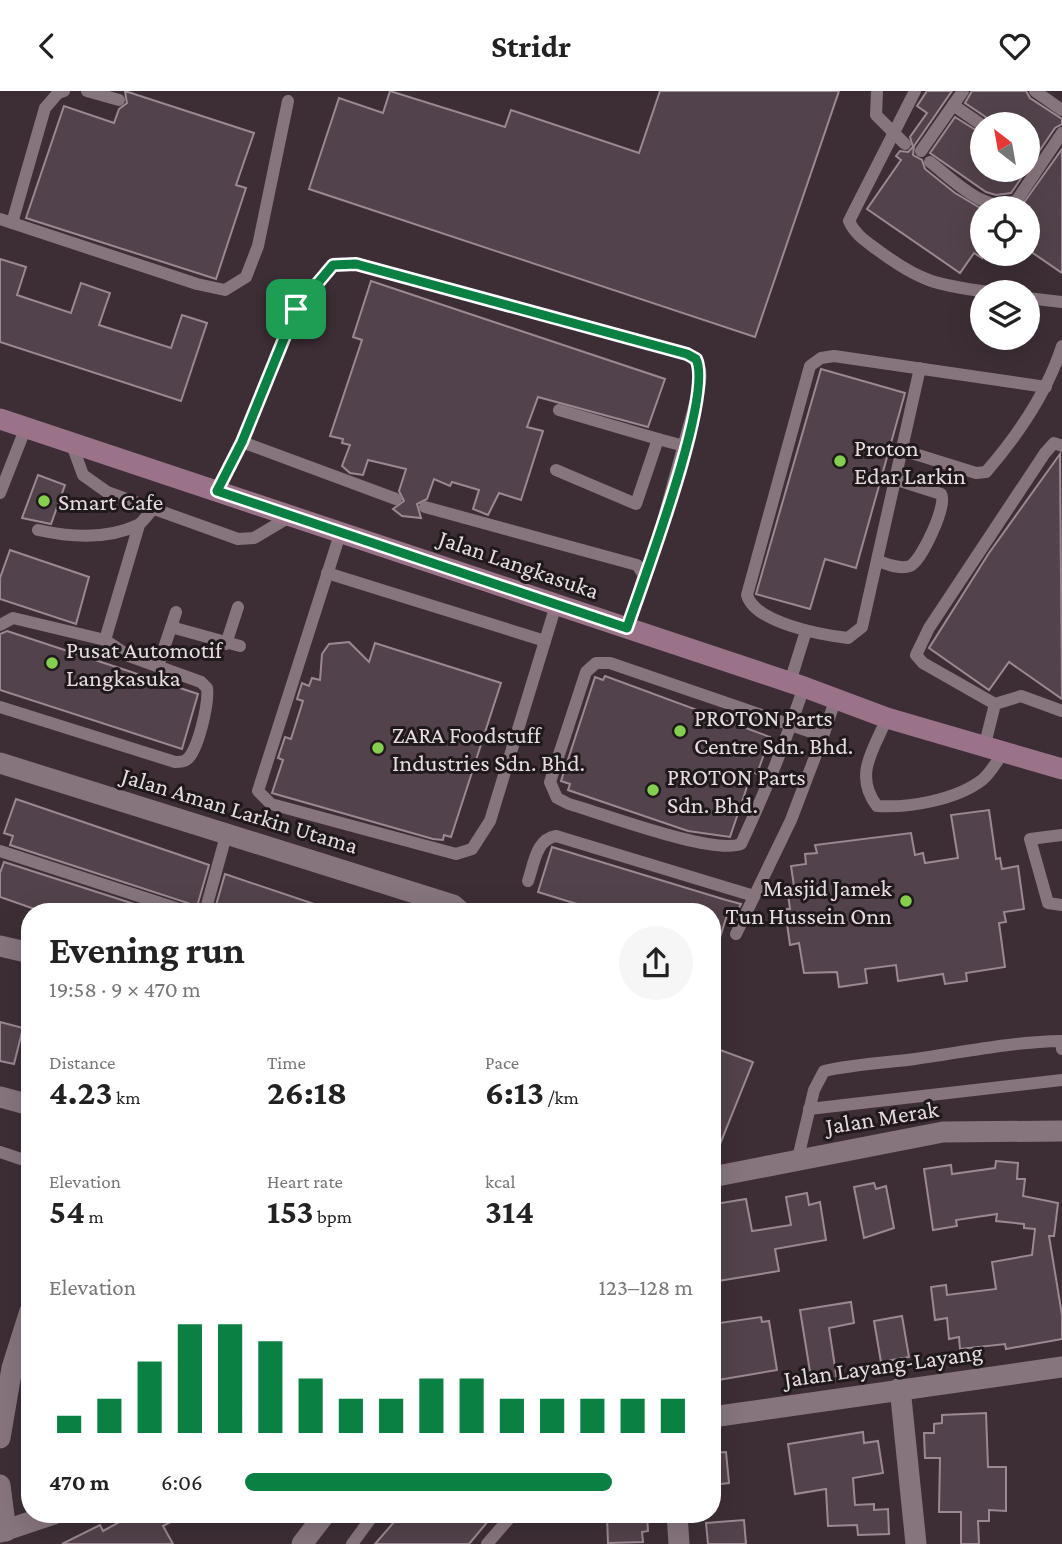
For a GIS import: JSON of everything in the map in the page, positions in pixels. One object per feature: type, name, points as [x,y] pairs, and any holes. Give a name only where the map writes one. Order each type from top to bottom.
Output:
[{"type":"main road","name":"Jalan Langkasuka","points":[[0,419],[797,684],[887,718],[995,747],[1062,769]]},
{"type":"street","name":"Jalan Aman Larkin Utama","points":[[0,763],[447,903]]},
{"type":"street","points":[[0,946],[21,951]]},
{"type":"street","points":[[0,1097],[21,1103]]},
{"type":"street","name":"Jalan Merak","points":[[721,1175],[943,1132],[1062,1131]]},
{"type":"street","points":[[0,1438],[12,1368],[21,1340]]},
{"type":"street","name":"Jalan Layang-Layang","points":[[721,1416],[1062,1367]]},
{"type":"street","points":[[900,1388],[916,1544]]},
{"type":"street","points":[[0,1485],[3,1532],[28,1523]]},
{"type":"street","points":[[302,1544],[318,1523]]},
{"type":"street","points":[[678,1523],[679,1544]]},
{"type":"lane","points":[[64,91],[58,93],[45,108],[6,221],[197,284],[225,290],[246,277],[258,246],[288,101]]},
{"type":"lane","points":[[86,91],[119,100]]},
{"type":"lane","points":[[877,91],[876,115],[891,133],[905,144]]},
{"type":"lane","points":[[915,91],[850,214],[852,228],[911,275],[930,283],[970,289]]},
{"type":"lane","points":[[921,151],[963,91]]},
{"type":"lane","points":[[1035,91],[1062,110]]},
{"type":"lane","points":[[953,105],[970,117]]},
{"type":"lane","points":[[1040,166],[1062,133]]},
{"type":"lane","points":[[930,162],[986,203],[996,206],[1009,205],[1017,200],[1029,182]]},
{"type":"lane","points":[[217,491],[242,442],[296,309],[333,265],[356,264],[687,354],[696,359],[701,379],[655,550],[627,628]]},
{"type":"lane","points":[[1040,299],[1062,302]]},
{"type":"lane","points":[[902,450],[976,473],[986,472],[1013,439],[1046,387],[1062,346]]},
{"type":"lane","points":[[920,368],[862,627],[848,638],[806,631],[756,611],[747,595],[810,366],[821,358],[834,356],[920,368],[1046,387]]},
{"type":"lane","points":[[559,410],[684,446]]},
{"type":"lane","points":[[0,493],[26,427]]},
{"type":"lane","points":[[556,470],[635,504],[658,439]]},
{"type":"lane","points":[[71,442],[83,475],[107,492],[238,540],[254,538],[290,516]]},
{"type":"lane","points":[[242,442],[396,499]]},
{"type":"lane","points":[[1062,446],[1054,443],[1045,453],[929,628],[916,655],[923,663],[995,704],[1021,696],[1062,711]]},
{"type":"lane","points":[[878,561],[900,568],[918,558],[944,505],[941,494],[897,480]]},
{"type":"lane","points":[[425,507],[624,560],[639,566],[644,575]]},
{"type":"lane","points":[[105,641],[139,524],[153,509]]},
{"type":"lane","points":[[38,530],[70,537],[100,534],[139,524]]},
{"type":"lane","points":[[341,531],[258,791],[271,804],[456,854],[472,849],[490,821],[556,605]]},
{"type":"lane","points":[[327,573],[545,641]]},
{"type":"lane","points":[[171,627],[233,645],[238,607]]},
{"type":"lane","points":[[159,666],[176,612]]},
{"type":"lane","points":[[0,625],[13,618],[105,641],[130,656],[201,682],[207,688],[206,714],[191,755],[183,762],[175,762],[0,707]]},
{"type":"lane","points":[[806,631],[792,724],[741,845],[730,849],[569,804],[556,798],[550,782],[586,672],[596,663],[610,663],[792,724],[823,736]]},
{"type":"lane","points":[[736,934],[791,820],[836,698]]},
{"type":"lane","points":[[887,718],[865,769],[867,793],[877,806],[896,807],[951,795],[983,780],[995,747],[995,704]]},
{"type":"lane","points":[[207,903],[227,832]]},
{"type":"lane","points":[[1062,835],[1030,839],[1048,903],[1062,905]]},
{"type":"lane","points":[[528,881],[540,845],[548,837],[556,836],[754,896]]},
{"type":"lane","points":[[0,851],[160,903]]},
{"type":"lane","points":[[798,1158],[814,1090],[824,1071],[862,1062],[1062,1040]]},
{"type":"lane","points":[[809,1109],[1062,1080]]},
{"type":"lane","points":[[0,1152],[21,1159]]},
{"type":"lane","points":[[352,1544],[367,1523]]},
{"type":"lane","points":[[487,1544],[505,1523]]},
{"type":"building","points":[[125,91],[254,133],[236,185],[246,188],[216,279],[26,218],[64,106],[114,123],[119,109],[127,103]]},
{"type":"building","points":[[390,91],[505,127],[511,110],[639,153],[660,91],[839,91],[755,337],[309,189],[339,98],[383,113]]},
{"type":"building","points":[[927,91],[952,91],[914,146],[913,155],[922,160],[925,169],[970,202],[970,259],[960,273],[867,209],[901,160],[896,156],[900,151],[908,152],[913,147],[910,137],[927,113],[917,106]]},
{"type":"building","points":[[972,91],[1026,91],[1030,98],[1062,119],[1062,124],[1055,128],[1040,150],[1040,112],[978,112],[965,103]]},
{"type":"building","points":[[955,117],[970,126],[970,181],[930,153]]},
{"type":"building","points":[[1062,149],[1062,273],[1040,258],[1040,196],[1029,196]]},
{"type":"building","points":[[972,182],[1019,182],[1011,193],[996,195]]},
{"type":"building","points":[[0,259],[26,267],[17,295],[71,313],[81,283],[110,293],[99,325],[171,348],[182,315],[207,323],[181,401],[0,342]]},
{"type":"building","points":[[371,281],[665,379],[648,427],[538,397],[527,427],[543,431],[521,500],[499,493],[488,515],[473,509],[479,490],[452,482],[450,486],[434,479],[427,499],[417,504],[421,518],[402,516],[393,509],[404,501],[399,491],[406,469],[368,460],[363,475],[350,473],[342,466],[350,445],[342,443],[343,439],[330,436],[362,340],[353,337]]},
{"type":"building","name":"Proton Edar Larkin","points":[[821,369],[905,393],[856,568],[825,559],[810,609],[756,594]]},
{"type":"building","points":[[1060,454],[1062,699],[1009,662],[989,690],[929,648],[989,553]]},
{"type":"building","name":"Smart Cafe","points":[[38,475],[65,485],[51,524],[22,518]]},
{"type":"building","name":"Pusat Automotif Langkasuka","points":[[10,550],[89,577],[76,624],[0,599],[0,578]]},
{"type":"building","name":"Pusat Automotif Langkasuka","points":[[7,631],[198,694],[182,749],[0,690],[0,634]]},
{"type":"building","name":"ZARA Foodstuff Industries Sdn. Bhd.","points":[[349,642],[369,662],[375,643],[501,683],[451,837],[444,835],[443,840],[433,839],[272,793],[283,760],[278,758],[285,737],[291,739],[303,701],[297,699],[302,683],[309,686],[312,678],[320,680],[322,654],[329,644]]},
{"type":"building","points":[[605,676],[770,737],[757,774],[752,772],[730,837],[688,831],[568,790],[570,784],[561,781],[595,677],[603,680]]},
{"type":"building","points":[[16,799],[209,865],[198,903],[188,903],[10,845],[13,836],[4,833]]},
{"type":"building","name":"Masjid Jamek Tun Hussein Onn","points":[[989,810],[996,859],[1000,858],[1002,869],[1018,866],[1024,909],[1004,912],[1006,922],[999,923],[1005,967],[966,973],[967,981],[945,984],[943,974],[898,981],[896,965],[865,969],[867,983],[839,987],[837,972],[804,973],[799,943],[790,945],[785,909],[790,909],[788,894],[795,893],[791,866],[806,864],[805,854],[817,853],[815,845],[911,833],[915,855],[923,853],[925,863],[958,858],[951,815]]},
{"type":"building","name":"PROTON Parts Sdn. Bhd.","points":[[552,847],[741,904],[737,912],[728,912],[721,934],[721,903],[574,903],[538,892]]},
{"type":"building","points":[[4,862],[131,903],[21,904],[0,897],[0,873]]},
{"type":"building","points":[[225,874],[311,903],[217,903]]},
{"type":"building","points":[[0,1022],[21,1027],[14,1064],[0,1061]]},
{"type":"building","points":[[721,1050],[753,1062],[721,1142]]},
{"type":"building","points":[[996,1161],[1018,1163],[1017,1179],[1025,1179],[1023,1196],[1058,1203],[1054,1236],[1049,1236],[1062,1315],[1062,1339],[1006,1349],[1005,1344],[960,1349],[959,1337],[949,1339],[947,1318],[935,1320],[931,1287],[946,1285],[947,1295],[996,1289],[992,1262],[1032,1255],[1035,1229],[1024,1228],[1024,1224],[996,1221],[997,1214],[956,1220],[957,1226],[933,1230],[924,1169],[951,1165],[952,1174],[995,1168]]},
{"type":"building","points":[[874,1183],[876,1189],[886,1186],[894,1228],[864,1238],[854,1187]]},
{"type":"building","points":[[807,1193],[809,1205],[820,1202],[826,1240],[775,1249],[779,1271],[721,1281],[721,1203],[746,1199],[752,1231],[791,1225],[786,1197]]},
{"type":"building","points":[[851,1302],[854,1323],[829,1328],[837,1380],[812,1384],[800,1310]]},
{"type":"building","points":[[902,1316],[909,1357],[881,1362],[874,1321]]},
{"type":"building","points":[[761,1317],[762,1322],[769,1321],[777,1370],[721,1379],[721,1323]]},
{"type":"building","points":[[986,1413],[988,1467],[1006,1467],[1006,1511],[989,1510],[989,1521],[978,1521],[979,1544],[961,1544],[961,1512],[939,1512],[940,1458],[925,1458],[924,1433],[934,1433],[934,1424],[942,1423],[942,1415]]},
{"type":"building","points":[[863,1432],[864,1443],[878,1441],[883,1473],[853,1478],[855,1505],[874,1504],[874,1510],[888,1509],[889,1534],[858,1535],[857,1525],[828,1526],[826,1489],[795,1494],[788,1444]]},
{"type":"building","points":[[721,1452],[726,1452],[729,1483],[721,1484]]},
{"type":"building","points":[[744,1520],[746,1544],[708,1544],[706,1523]]},
{"type":"building","points":[[118,1523],[169,1523],[163,1526],[173,1544],[62,1544],[100,1525],[103,1531]]},
{"type":"building","points":[[393,1523],[486,1523],[469,1544],[375,1544]]},
{"type":"building","points":[[607,1523],[647,1523],[648,1531],[642,1532],[643,1542],[608,1543]]},
{"type":"place","name":"Proton Edar Larkin","points":[[840,461]]},
{"type":"place","name":"Smart Cafe","points":[[44,501]]},
{"type":"place","name":"Pusat Automotif Langkasuka","points":[[52,663]]},
{"type":"place","name":"PROTON Parts Centre Sdn. Bhd.","points":[[680,731]]},
{"type":"place","name":"ZARA Foodstuff Industries Sdn. Bhd.","points":[[378,748]]},
{"type":"place","name":"PROTON Parts Sdn. Bhd.","points":[[653,790]]},
{"type":"place","name":"Masjid Jamek Tun Hussein Onn","points":[[906,901]]},
{"type":"route","points":[[356,264],[687,354],[696,359],[701,368],[699,389],[655,550],[627,628],[217,491],[242,442],[296,309],[333,265],[356,264]]}]
